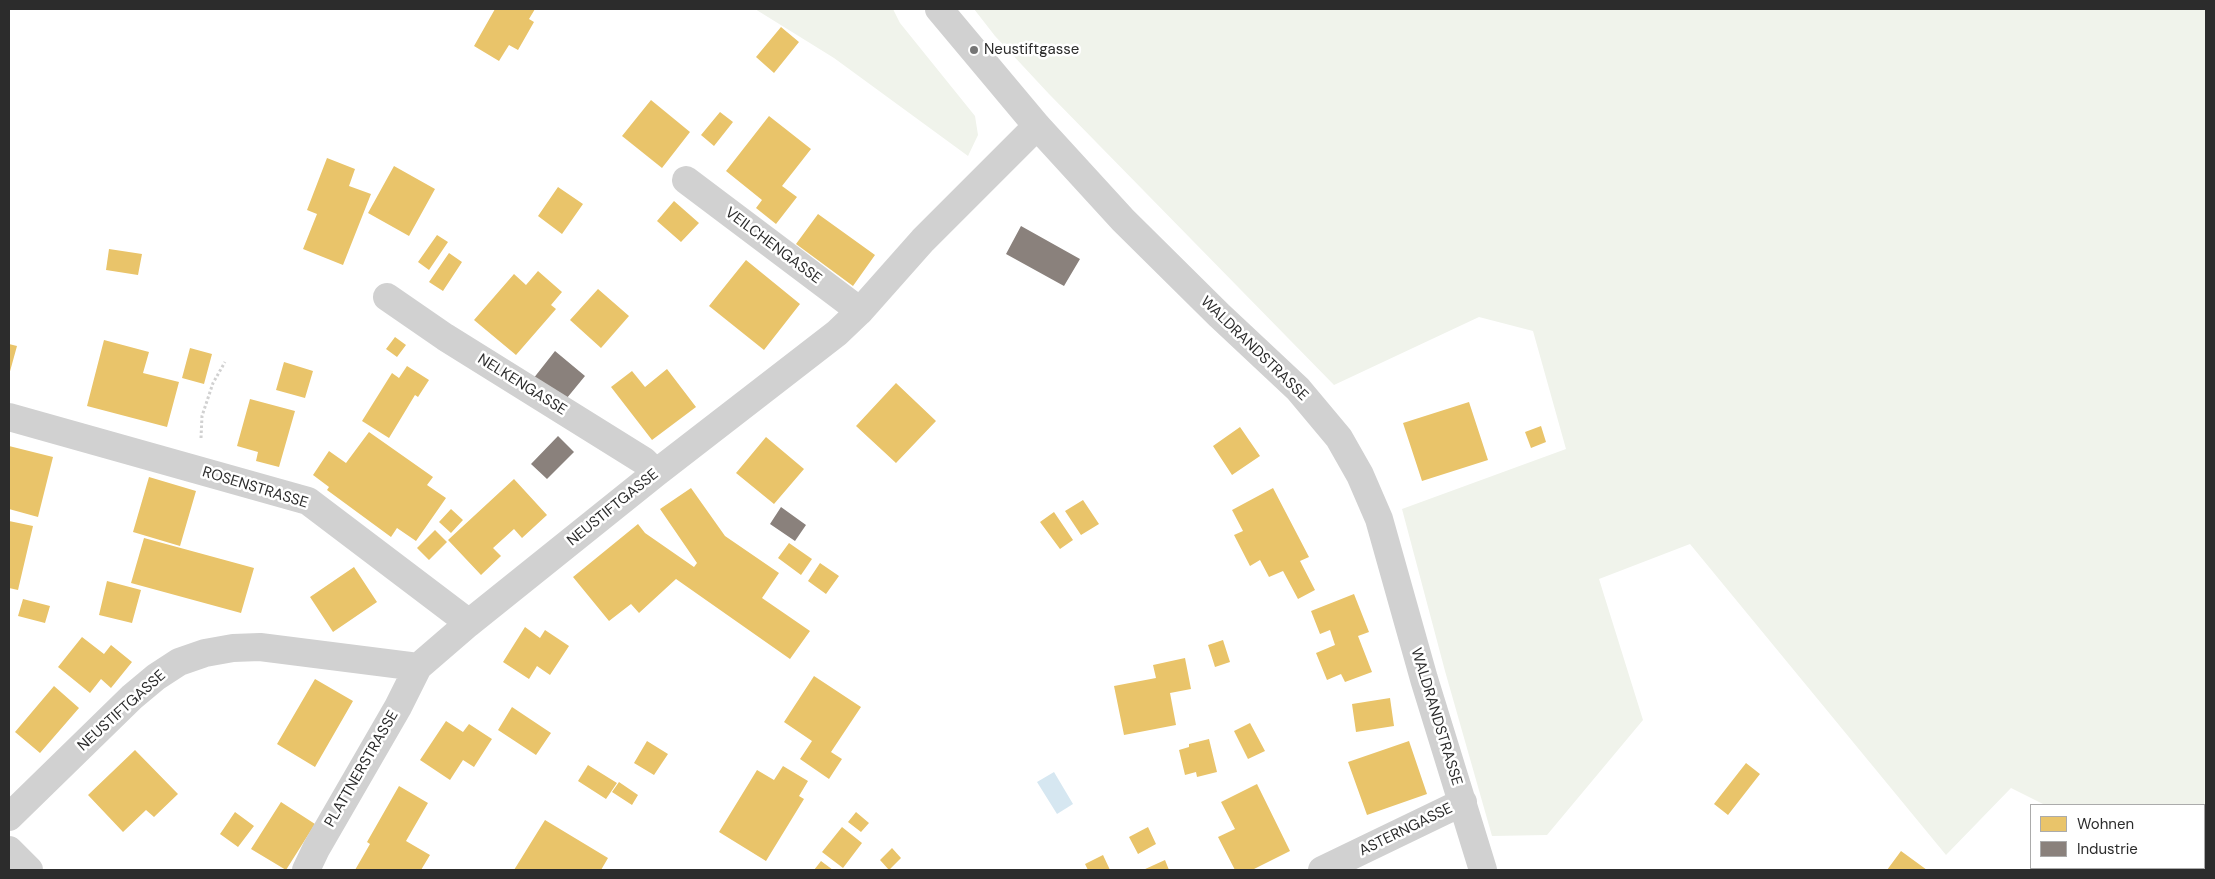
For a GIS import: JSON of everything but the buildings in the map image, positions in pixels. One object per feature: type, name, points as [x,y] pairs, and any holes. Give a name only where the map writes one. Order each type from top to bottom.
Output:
[{"type":"street","points":[[940,9],[1038,126]]},
{"type":"street","name":"NEUSTIFTGASSE","points":[[9,816],[132,697],[156,677],[179,662],[205,653],[233,648],[260,647],[418,667],[469,623],[656,473],[838,333],[923,240],[1038,126]]},
{"type":"street","name":"WALDRANDSTRASSE","points":[[1038,126],[1130,226],[1219,315],[1298,389],[1339,438],[1360,475],[1379,519],[1424,680],[1483,870]]},
{"type":"street","name":"VEILCHENGASSE","points":[[686,180],[860,311]]},
{"type":"street","name":"NELKENGASSE","points":[[387,296],[445,337],[644,461],[656,473]]},
{"type":"street","name":"ROSENSTRASSE","points":[[9,418],[308,501],[469,623]]},
{"type":"street","name":"PLATTNERSTRASSE","points":[[306,870],[316,849],[398,707],[418,667]]},
{"type":"street","name":"ASTERNGASSE","points":[[1322,870],[1463,802]]},
{"type":"street","points":[[9,850],[29,870]]},
{"type":"path","points":[[199,471],[202,416],[212,383],[225,362]]},
{"type":"shaded area","points":[[755,9],[893,9],[900,23],[975,116],[978,135],[968,156],[834,58]]},
{"type":"shaded area","points":[[974,9],[2206,9],[2206,870],[2130,869],[2205,869],[2205,804],[2043,804],[2011,788],[1946,855],[1690,544],[1599,579],[1643,720],[1547,835],[1492,836],[1445,671],[1402,509],[1566,449],[1533,331],[1479,317],[1334,385],[1049,94],[995,36]]},
{"type":"shaded area","points":[[1054,772],[1073,804],[1057,814],[1037,782]]},
{"type":"place","name":"Neustiftgasse","points":[[974,50]]}]
